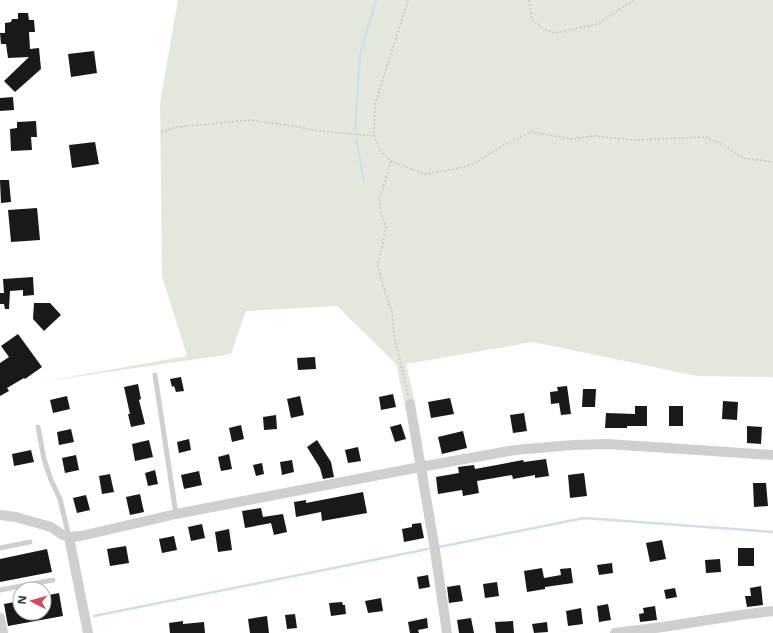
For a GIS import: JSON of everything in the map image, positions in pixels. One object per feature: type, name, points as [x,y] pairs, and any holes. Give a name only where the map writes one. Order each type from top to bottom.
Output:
[{"type":"street","points":[[410,404],[435,550],[447,633]]},
{"type":"street","points":[[0,515],[16,517],[52,527],[69,537],[81,536],[176,514],[515,450],[573,444],[608,444],[773,455]]},
{"type":"street","points":[[69,537],[88,633]]},
{"type":"street","points":[[615,633],[664,630],[740,614],[773,611]]},
{"type":"street","points":[[0,618],[3,633]]},
{"type":"lane","points":[[155,375],[176,514]]},
{"type":"lane","points":[[38,427],[44,459],[51,480],[60,499],[69,537]]},
{"type":"lane","points":[[0,548],[30,542]]},
{"type":"lane","points":[[0,590],[53,580]]},
{"type":"path","points":[[408,0],[375,104],[374,136],[381,152],[391,161],[424,174],[455,168],[474,164],[502,146],[531,132],[573,139],[593,136],[634,140],[706,137],[725,146],[743,158],[773,162]]},
{"type":"path","points":[[529,0],[532,20],[544,30],[555,33],[597,24],[634,0]]},
{"type":"path","points":[[160,132],[178,127],[250,120],[319,131],[374,136]]},
{"type":"path","points":[[391,161],[379,201],[386,227],[377,264],[392,312],[394,335],[410,404]]},
{"type":"shaded area","points":[[178,0],[773,0],[773,377],[697,376],[533,342],[406,364],[415,403],[405,405],[396,364],[337,306],[246,311],[231,354],[41,382],[187,356],[162,276],[160,103]]},
{"type":"building","points":[[18,13],[28,13],[29,20],[34,20],[35,32],[29,32],[30,49],[39,48],[41,69],[15,92],[4,81],[29,57],[8,58],[6,44],[1,44],[0,33],[5,33],[5,23],[11,22],[12,19],[18,19]]},
{"type":"building","points":[[94,51],[97,73],[71,77],[68,54]]},
{"type":"building","points":[[13,97],[14,110],[0,111],[0,98]]},
{"type":"building","points":[[36,121],[37,137],[31,137],[32,150],[11,151],[10,129],[17,128],[17,122]]},
{"type":"building","points":[[95,142],[99,164],[72,168],[69,145]]},
{"type":"building","points":[[0,180],[9,180],[11,202],[1,203]]},
{"type":"building","points":[[37,208],[40,240],[11,242],[8,210]]},
{"type":"building","points":[[33,277],[34,295],[23,296],[23,290],[10,291],[9,309],[5,309],[4,304],[0,304],[0,293],[4,293],[3,279]]},
{"type":"building","points":[[34,303],[50,303],[61,315],[44,331],[33,319]]},
{"type":"building","points":[[18,334],[42,367],[25,379],[24,378],[7,388],[9,391],[0,396],[0,363],[9,357],[1,346]]},
{"type":"building","points":[[315,357],[316,369],[298,370],[297,358]]},
{"type":"building","points":[[181,377],[184,391],[176,392],[174,386],[172,387],[170,379]]},
{"type":"building","points":[[138,384],[141,399],[139,400],[145,424],[131,427],[128,414],[130,414],[124,387]]},
{"type":"building","points":[[567,386],[571,414],[561,415],[559,403],[551,404],[550,392],[558,391],[557,387]]},
{"type":"building","points":[[583,389],[596,389],[595,407],[582,407]]},
{"type":"building","points":[[393,394],[396,407],[381,410],[379,397]]},
{"type":"building","points":[[67,396],[70,409],[53,413],[50,400]]},
{"type":"building","points":[[300,396],[304,415],[291,418],[287,399]]},
{"type":"building","points":[[450,398],[454,414],[431,418],[428,402]]},
{"type":"building","points":[[723,401],[738,402],[737,420],[722,419]]},
{"type":"building","points":[[635,406],[647,406],[647,426],[605,428],[606,413],[635,414]]},
{"type":"building","points":[[669,406],[683,406],[683,426],[669,426]]},
{"type":"building","points":[[524,413],[527,431],[513,433],[510,415]]},
{"type":"building","points":[[276,415],[277,429],[264,430],[263,417]]},
{"type":"building","points":[[401,424],[406,439],[395,442],[390,427]]},
{"type":"building","points":[[241,425],[244,439],[232,442],[229,428]]},
{"type":"building","points":[[747,426],[762,427],[761,444],[747,443]]},
{"type":"building","points":[[71,429],[74,442],[59,445],[57,432]]},
{"type":"building","points":[[463,431],[467,448],[442,454],[438,437]]},
{"type":"building","points":[[189,439],[191,450],[179,453],[177,442]]},
{"type":"building","points":[[149,440],[153,457],[135,461],[132,444]]},
{"type":"building","points":[[317,440],[331,462],[334,477],[323,479],[320,468],[307,447]]},
{"type":"building","points":[[358,447],[361,461],[348,463],[345,450]]},
{"type":"building","points":[[31,450],[34,462],[14,466],[12,454]]},
{"type":"building","points":[[229,454],[232,469],[221,471],[218,457]]},
{"type":"building","points":[[76,455],[79,470],[65,473],[62,458]]},
{"type":"building","points":[[546,459],[549,476],[535,478],[535,475],[513,479],[512,475],[477,481],[479,493],[463,496],[462,490],[438,494],[436,477],[459,473],[458,467],[474,465],[475,469],[523,460],[524,462]]},
{"type":"building","points":[[292,460],[294,472],[282,475],[280,462]]},
{"type":"building","points":[[262,463],[264,474],[256,476],[253,465]]},
{"type":"building","points":[[155,470],[158,484],[148,486],[145,473]]},
{"type":"building","points":[[199,471],[202,485],[184,489],[181,475]]},
{"type":"building","points":[[584,473],[587,496],[570,498],[568,475]]},
{"type":"building","points":[[110,474],[114,492],[102,494],[99,476]]},
{"type":"building","points":[[753,483],[766,483],[768,506],[754,507]]},
{"type":"building","points":[[363,492],[367,513],[322,521],[321,512],[296,517],[294,502],[306,500],[306,503]]},
{"type":"building","points":[[140,494],[144,512],[130,515],[126,497]]},
{"type":"building","points":[[86,495],[90,510],[77,513],[73,498]]},
{"type":"building","points":[[261,508],[263,517],[283,514],[287,532],[274,535],[271,523],[245,528],[242,511]]},
{"type":"building","points":[[421,523],[424,538],[404,542],[402,529],[412,527],[412,524]]},
{"type":"building","points":[[202,524],[205,538],[191,541],[188,527]]},
{"type":"building","points":[[229,529],[232,550],[218,552],[215,532]]},
{"type":"building","points":[[174,536],[177,550],[162,553],[159,539]]},
{"type":"building","points":[[662,540],[666,559],[650,562],[646,543]]},
{"type":"building","points":[[126,546],[129,563],[110,566],[107,549]]},
{"type":"building","points":[[738,548],[754,548],[754,566],[738,566]]},
{"type":"building","points":[[47,549],[52,572],[0,582],[0,559]]},
{"type":"building","points":[[720,559],[721,572],[706,573],[705,560]]},
{"type":"building","points":[[612,563],[613,573],[599,575],[597,565]]},
{"type":"building","points":[[542,568],[544,578],[561,575],[560,569],[571,568],[573,583],[545,587],[545,589],[527,592],[524,571]]},
{"type":"building","points":[[428,575],[430,587],[419,589],[417,577]]},
{"type":"building","points":[[497,582],[499,596],[485,598],[483,584]]},
{"type":"building","points":[[460,585],[463,601],[449,603],[447,587]]},
{"type":"building","points":[[761,586],[763,605],[747,607],[745,596],[751,596],[750,588]]},
{"type":"building","points":[[675,588],[677,597],[666,599],[664,590]]},
{"type":"building","points":[[59,593],[63,616],[52,618],[52,594]]},
{"type":"building","points":[[381,598],[383,611],[368,613],[365,601]]},
{"type":"building","points":[[12,602],[12,621],[36,621],[8,626],[4,604]]},
{"type":"building","points":[[342,602],[343,605],[345,605],[346,614],[331,616],[329,603]]},
{"type":"building","points":[[608,604],[611,620],[599,622],[597,606]]},
{"type":"building","points":[[655,606],[657,620],[640,622],[639,614],[644,613],[643,608]]},
{"type":"building","points":[[581,608],[583,624],[568,626],[566,611]]},
{"type":"building","points":[[295,614],[297,628],[287,629],[285,615]]},
{"type":"building","points":[[267,616],[269,633],[250,633],[248,619]]},
{"type":"building","points":[[427,618],[428,628],[418,630],[419,633],[410,633],[408,622]]},
{"type":"building","points":[[471,618],[474,633],[459,633],[457,620]]},
{"type":"building","points":[[183,621],[183,624],[204,622],[205,633],[170,633],[169,623]]},
{"type":"building","points":[[513,621],[514,633],[496,633],[495,622]]},
{"type":"building","points":[[547,622],[548,632],[534,633],[532,624]]},
{"type":"waterway","points":[[355,131],[360,54],[376,0]]},
{"type":"waterway","points":[[356,139],[364,182]]},
{"type":"waterway","points":[[439,547],[584,518],[773,532]]},
{"type":"waterway","points":[[94,616],[428,549]]}]
